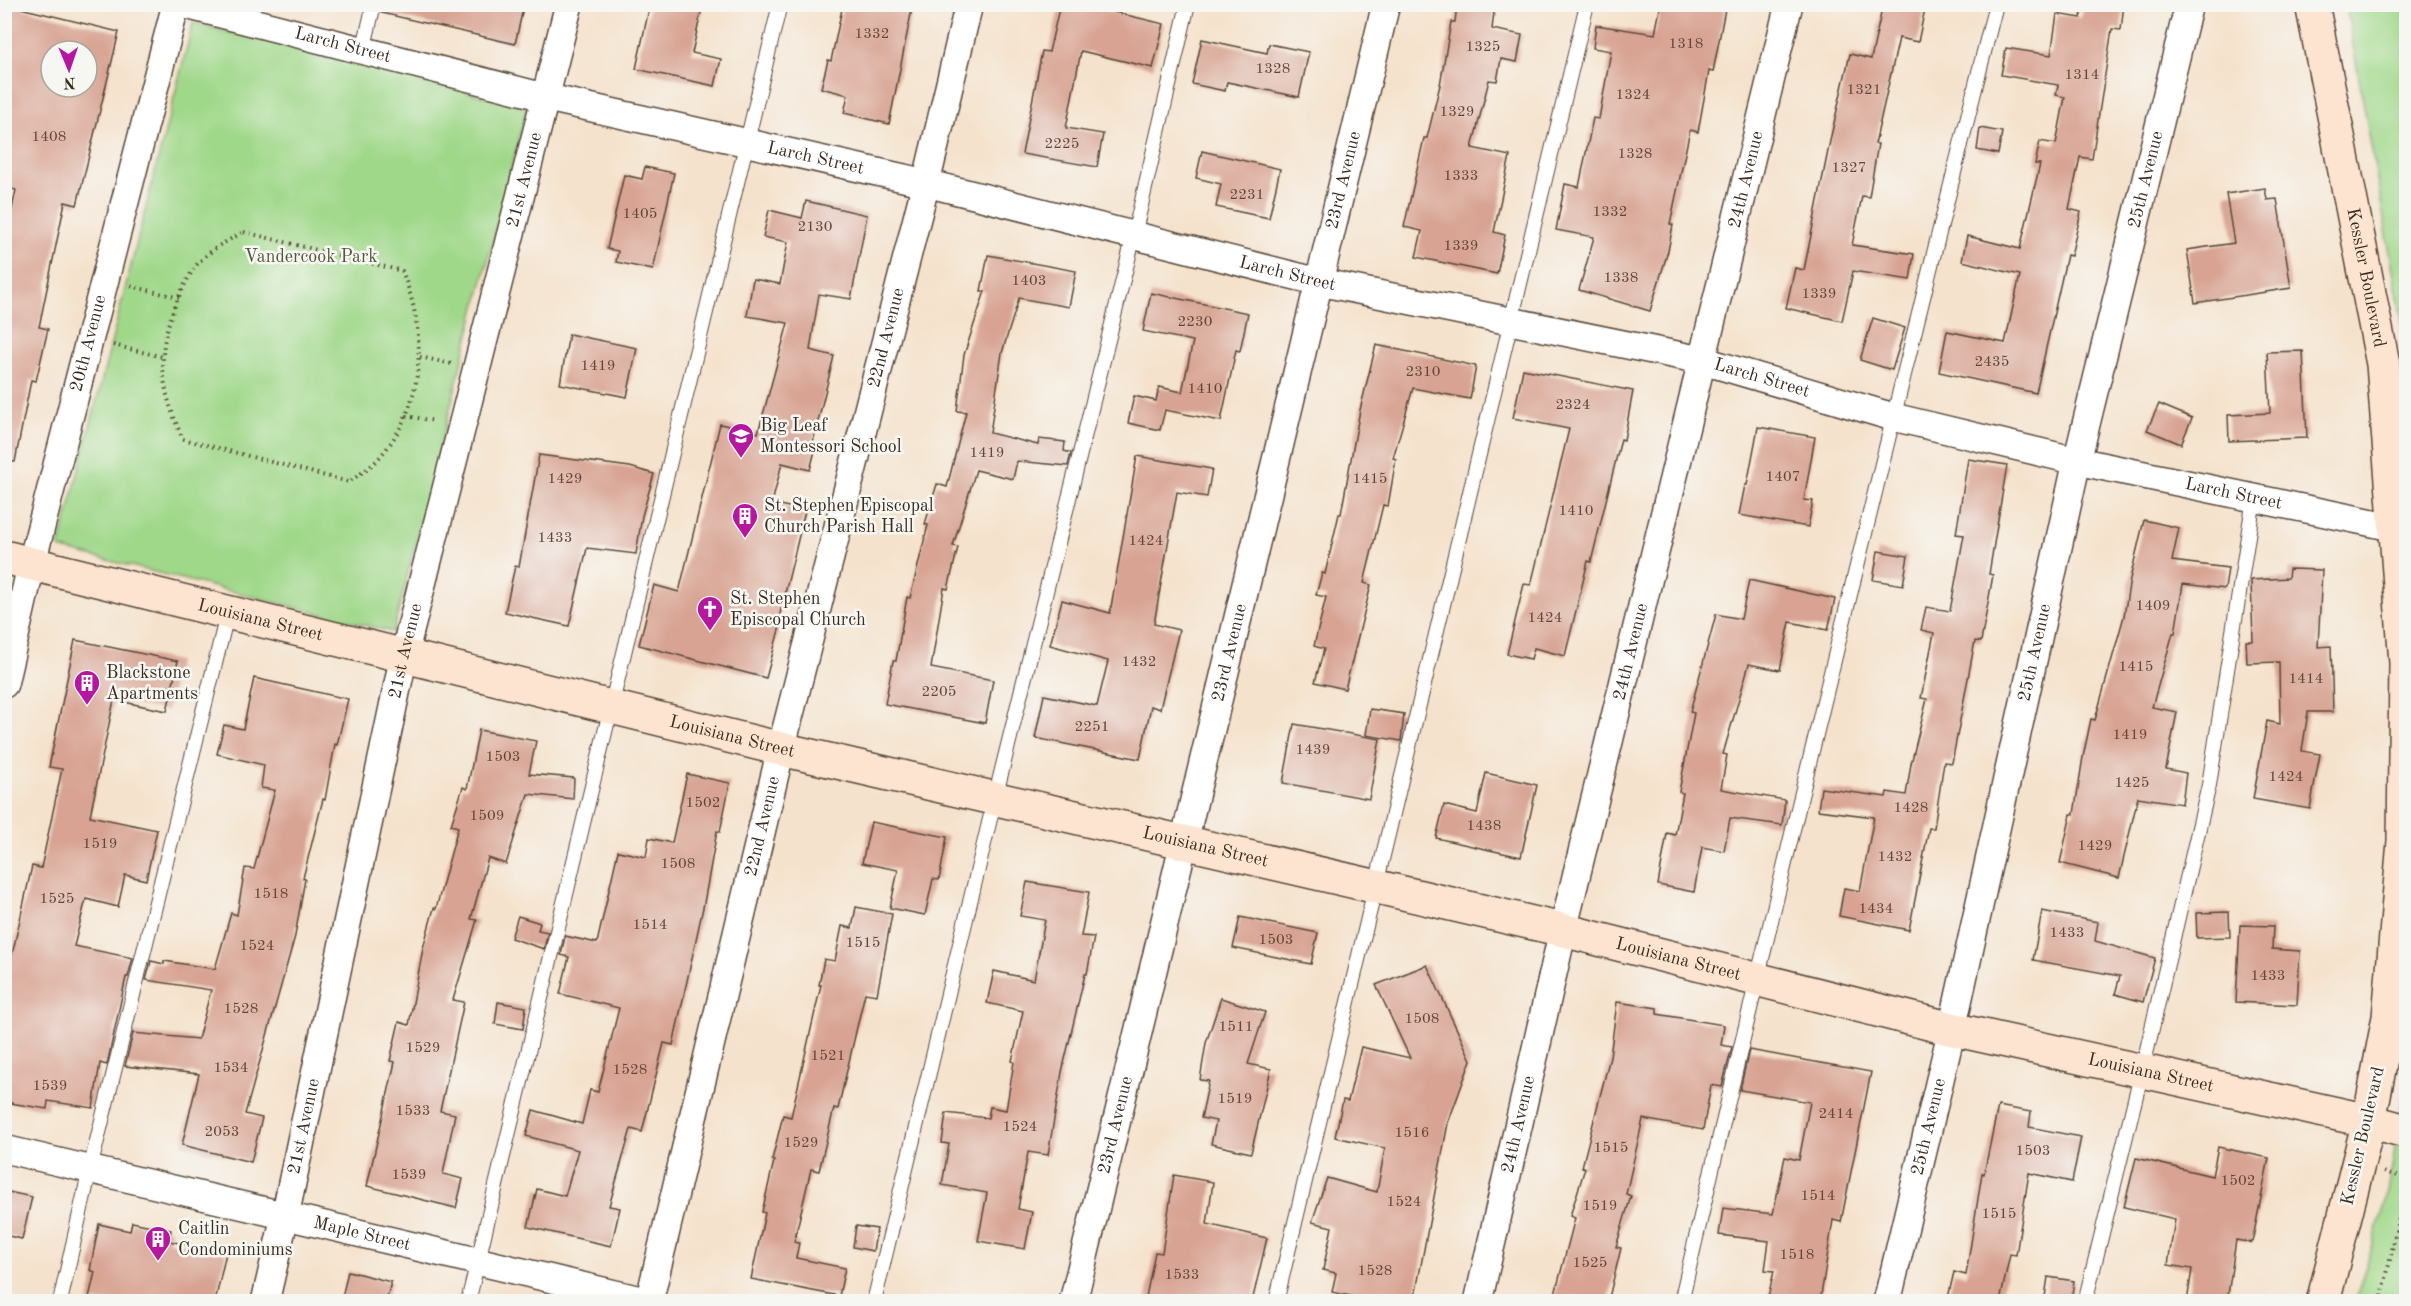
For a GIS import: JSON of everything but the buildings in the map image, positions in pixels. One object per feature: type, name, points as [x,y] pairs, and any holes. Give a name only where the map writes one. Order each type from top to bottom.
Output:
[{"type":"street","name":"20th Avenue","points":[[4,684],[18,560],[89,339],[176,4]]},
{"type":"street","name":"Larch Street","points":[[182,4],[544,97],[926,183],[1319,282],[1701,360],[1893,417],[2077,460],[2397,528]]},
{"type":"street","name":"21st Avenue","points":[[265,1302],[404,655],[569,4]]},
{"type":"street","name":"22nd Avenue","points":[[649,1302],[781,749],[926,183],[969,4]]},
{"type":"street","name":"23rd Avenue","points":[[1073,1302],[1386,4]]},
{"type":"street","name":"24th Avenue","points":[[1478,1302],[1563,930],[1789,4]]},
{"type":"street","name":"25th Avenue","points":[[1887,1302],[1952,1029],[2077,460],[2189,4]]},
{"type":"street","name":"Kessler Boulevard","points":[[2312,4],[2383,363],[2406,663],[2404,841],[2389,1017],[2369,1121],[2323,1302]]},
{"type":"street","name":"Louisiana Street","points":[[18,560],[781,749],[1563,930],[1952,1029],[2406,1131]]},
{"type":"street","name":"Maple Street","points":[[4,1149],[649,1302]]},
{"type":"lane","points":[[363,51],[374,4]]},
{"type":"lane","points":[[468,1302],[780,4]]},
{"type":"lane","points":[[874,1302],[994,798],[1134,235],[1188,4]]},
{"type":"lane","points":[[1276,1302],[1587,4]]},
{"type":"lane","points":[[1681,1302],[1756,979],[1996,4]]},
{"type":"lane","points":[[2085,1302],[2209,785],[2254,498]]},
{"type":"lane","points":[[60,1302],[90,1169],[228,611]]},
{"type":"path","points":[[244,231],[402,271],[413,297],[419,330],[420,357],[414,400],[398,433],[377,461],[349,482],[183,439],[172,414],[163,357],[169,326],[194,269],[221,243],[244,231]]},
{"type":"path","points":[[105,279],[180,298]]},
{"type":"path","points":[[89,339],[163,357]]},
{"type":"path","points":[[2381,1302],[2406,1184]]},
{"type":"green space","points":[[2346,5],[2406,5],[2406,343]]},
{"type":"green space","name":"Vandercook Park","points":[[193,23],[527,107],[393,632],[59,548]]},
{"type":"green space","points":[[2406,1081],[2406,1301],[2355,1302],[2387,1198]]},
{"type":"place","name":"Big Leaf Montessori School","points":[[741,459]]},
{"type":"place","name":"St. Stephen Episcopal Church Parish Hall","points":[[745,539]]},
{"type":"place","name":"St. Stephen Episcopal Church","points":[[710,632]]},
{"type":"place","name":"Blackstone Apartments","points":[[87,706]]},
{"type":"place","name":"Caitlin Condominiums","points":[[158,1262]]}]
